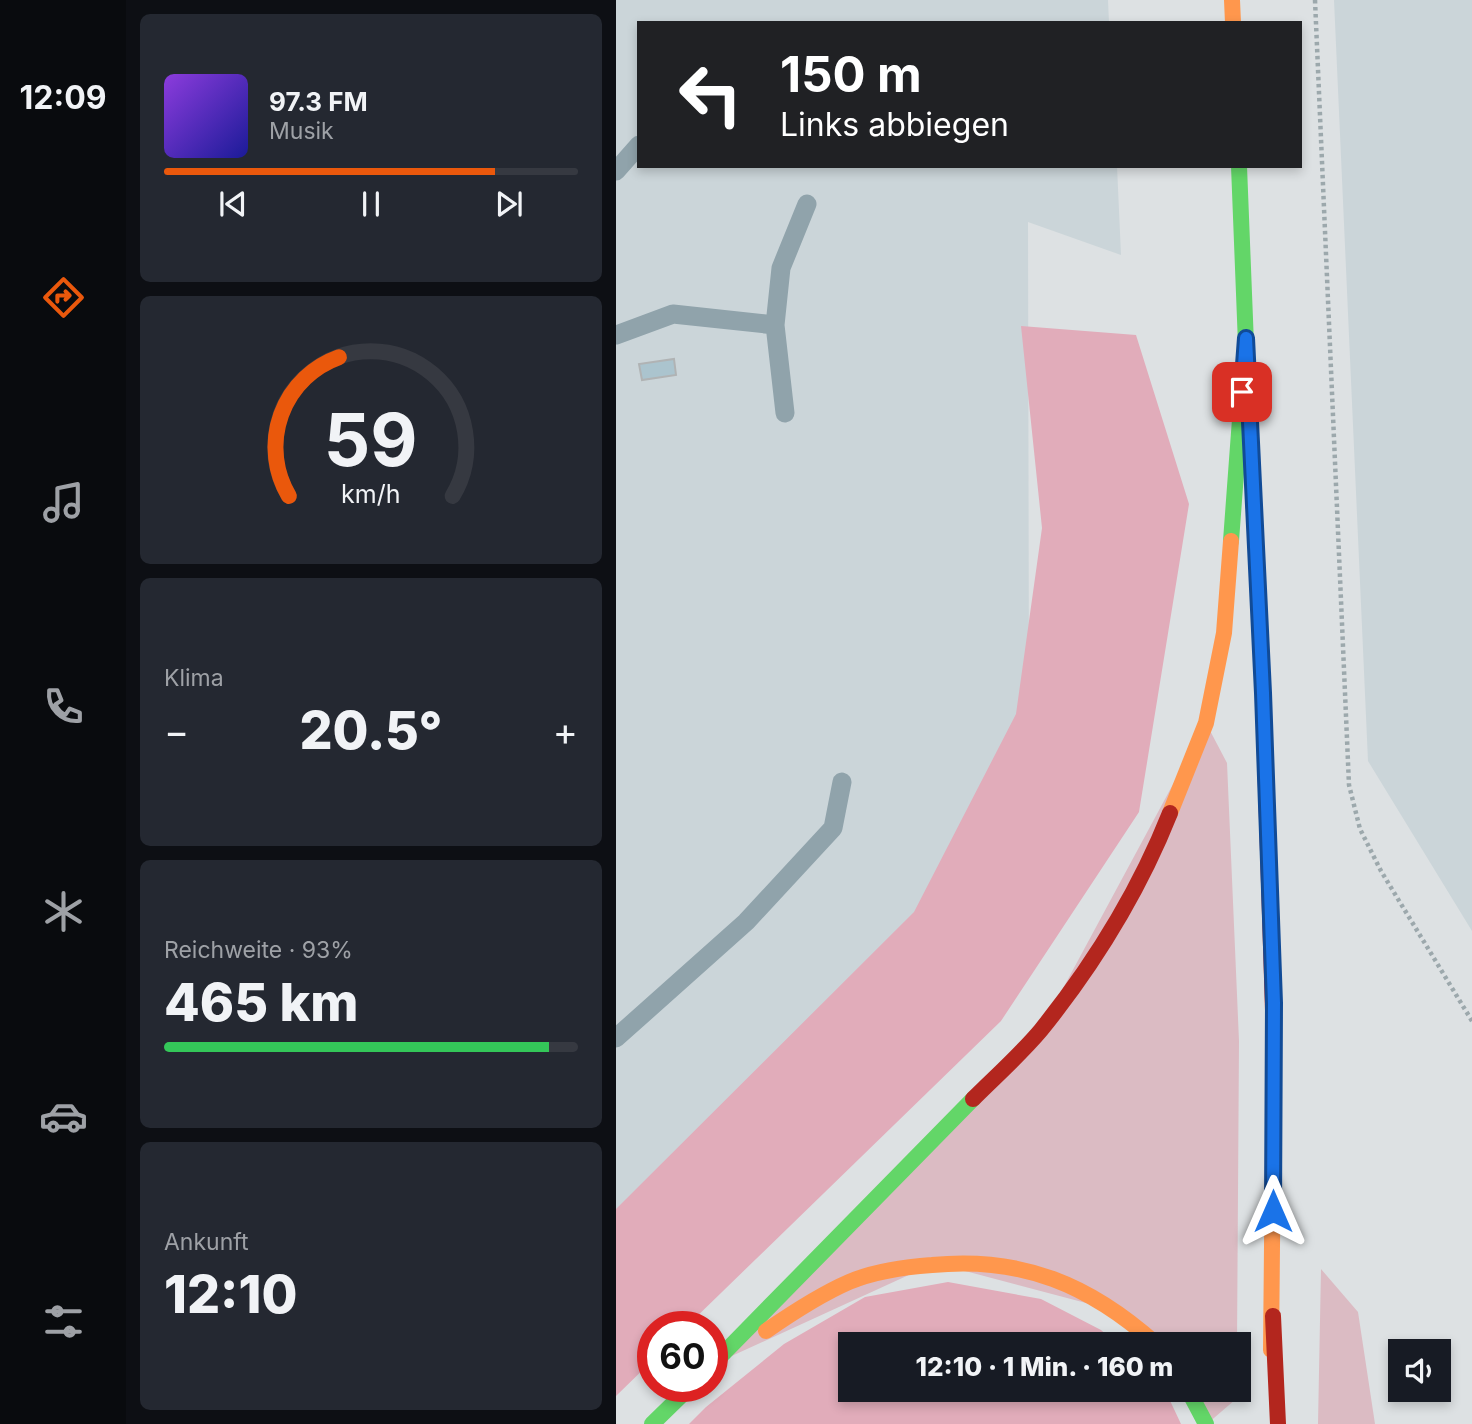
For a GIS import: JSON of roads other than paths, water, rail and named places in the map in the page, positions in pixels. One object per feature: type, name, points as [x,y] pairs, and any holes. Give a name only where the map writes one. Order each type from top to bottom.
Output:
[{"type":"main road","points":[[1231,0],[1233,21]]},
{"type":"main road","points":[[1239,168],[1274,1003],[1273,1315],[1268,1424]]},
{"type":"main road","points":[[728,1351],[1040,1031],[1101,949],[1153,857],[1206,723],[1224,634],[1246,338]]},
{"type":"main road","points":[[728,1356],[783,1319],[840,1286],[891,1269],[935,1263],[989,1262],[1038,1272],[1087,1292],[1120,1312],[1142,1332]]},
{"type":"main road","points":[[1273,1315],[1278,1424]]},
{"type":"main road","points":[[652,1424],[675,1402]]},
{"type":"main road","points":[[1194,1402],[1206,1424]]},
{"type":"lane","points":[[616,170],[637,147]]},
{"type":"lane","points":[[785,414],[775,325],[781,268],[807,204]]},
{"type":"lane","points":[[616,335],[673,314],[775,325]]},
{"type":"lane","points":[[616,1038],[746,922],[833,828],[842,782]]}]
